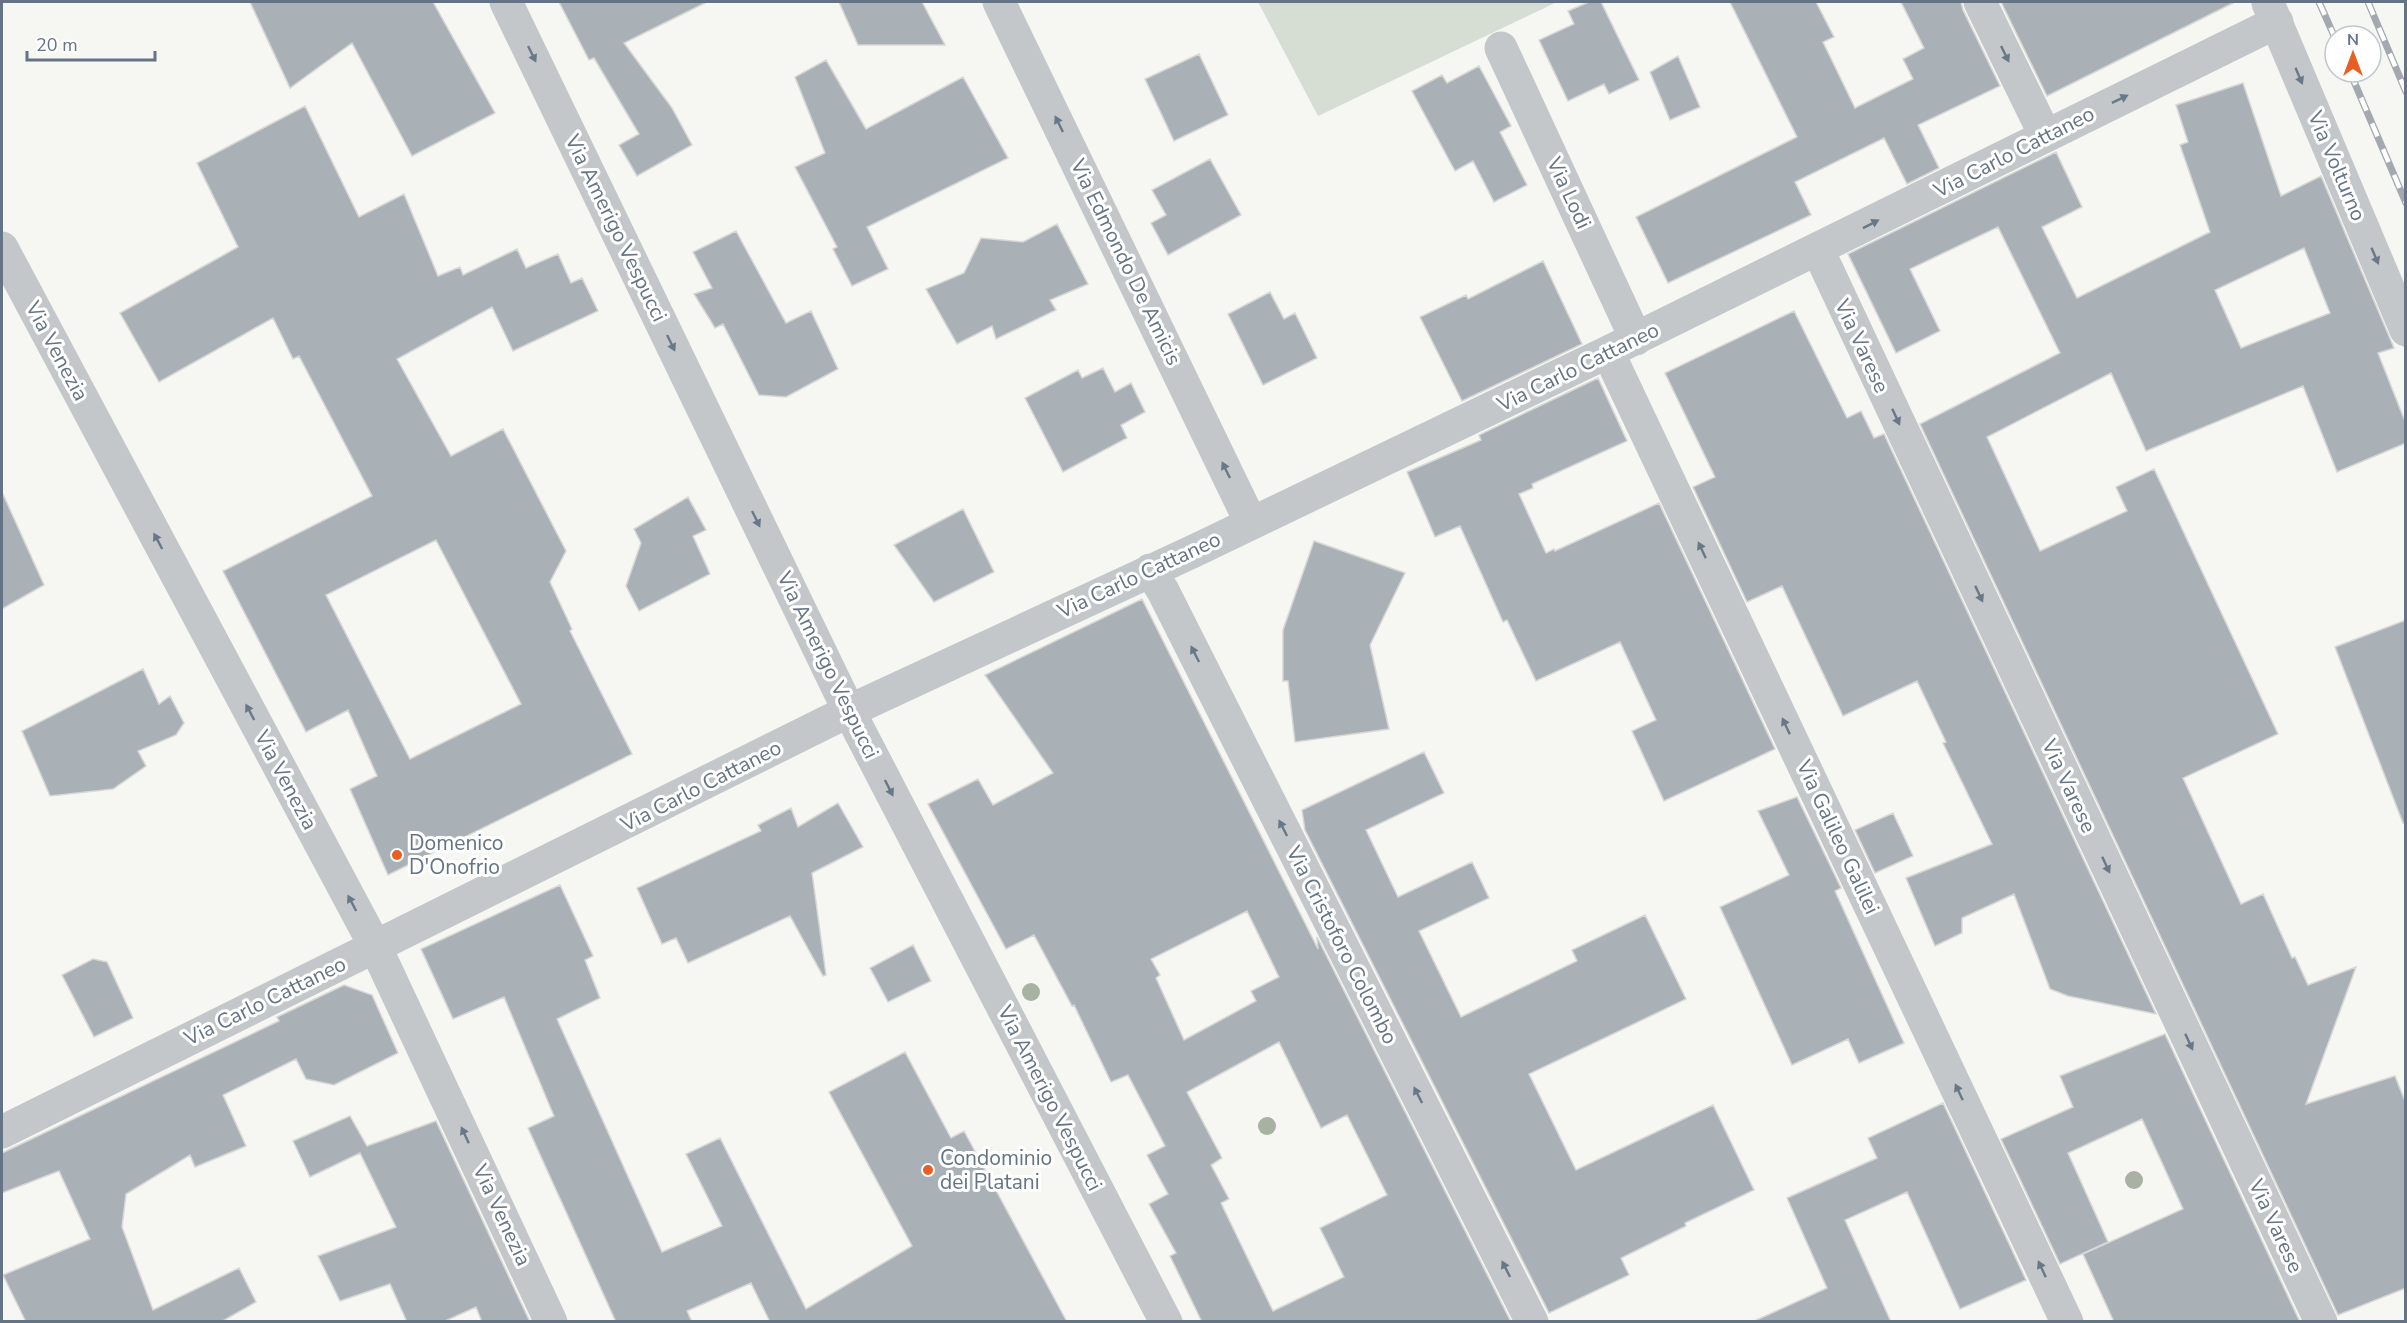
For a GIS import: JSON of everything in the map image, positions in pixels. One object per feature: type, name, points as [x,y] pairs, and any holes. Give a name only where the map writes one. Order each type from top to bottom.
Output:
[{"type":"street","name":"Via Amerigo Vespucci","points":[[506,2],[849,711],[1167,1322]]},
{"type":"street","name":"Via Edmondo De Amicis","points":[[999,2],[1251,523]]},
{"type":"street","points":[[1980,2],[2045,135]]},
{"type":"street","name":"Via Carlo Cattaneo","points":[[2,1132],[849,711],[1251,523],[1818,250],[2045,135],[2273,12]]},
{"type":"street","name":"Via Volturno","points":[[2273,12],[2406,330]]},
{"type":"street","name":"Via Lodi","points":[[1501,48],[1622,345]]},
{"type":"street","name":"Via Venezia","points":[[2,248],[375,946],[551,1322]]},
{"type":"street","name":"Via Varese","points":[[1818,250],[2321,1322]]},
{"type":"street","name":"Via Galileo Galilei","points":[[1622,345],[2067,1322]]},
{"type":"street","name":"Via Cristoforo Colombo","points":[[1150,570],[1163,591],[1532,1322]]},
{"type":"shaded area","points":[[1258,2],[1557,2],[1318,116]]},
{"type":"building","points":[[250,2],[433,2],[495,113],[412,156],[352,43],[290,88]]},
{"type":"building","points":[[559,2],[707,2],[624,43],[672,108],[692,145],[637,176],[619,145],[639,134],[594,58],[589,60]]},
{"type":"building","points":[[839,2],[922,2],[945,45],[858,45]]},
{"type":"building","points":[[1589,2],[1601,2],[1639,80],[1609,94],[1604,84],[1568,101],[1539,40],[1574,24],[1568,11]]},
{"type":"building","points":[[1730,2],[1816,2],[1834,37],[1823,42],[1855,108],[1913,79],[1903,59],[1924,48],[1901,2],[1961,2],[2000,86],[1918,125],[1939,168],[1907,184],[1884,138],[1795,182],[1811,215],[1668,283],[1636,217],[1797,137]]},
{"type":"building","points":[[2001,2],[2235,2],[2047,96]]},
{"type":"building","points":[[1199,54],[1228,115],[1174,141],[1145,79]]},
{"type":"building","points":[[1678,56],[1700,107],[1670,120],[1650,72]]},
{"type":"building","points":[[826,60],[866,129],[963,77],[1008,158],[867,227],[888,269],[852,286],[833,249],[837,247],[795,167],[825,153],[795,77]]},
{"type":"building","points":[[1479,66],[1511,126],[1500,132],[1527,185],[1494,202],[1473,161],[1455,171],[1412,91],[1442,75],[1447,83]]},
{"type":"building","points":[[2243,83],[2281,196],[2321,176],[2394,348],[2378,353],[2406,424],[2406,443],[2337,472],[2303,386],[2146,451],[2111,373],[1987,437],[2040,551],[2127,511],[2116,487],[2154,469],[2278,734],[2183,778],[2241,904],[2263,894],[2292,958],[2295,957],[2308,985],[2356,967],[2306,1104],[2395,1076],[2406,1104],[2406,1288],[2338,1315],[1920,424],[2060,353],[1998,227],[1910,269],[1940,331],[1896,353],[1848,254],[2056,152],[2082,207],[2042,227],[2077,298],[2210,232],[2180,145],[2188,142],[2176,105]],"holes":[[[2304,248],[2330,313],[2241,348],[2215,290]]]},
{"type":"building","points":[[305,106],[359,217],[404,194],[438,276],[460,267],[463,275],[517,249],[526,268],[558,254],[571,283],[582,278],[598,311],[513,351],[492,307],[397,359],[451,456],[503,429],[566,551],[550,582],[572,629],[570,631],[632,754],[388,875],[350,789],[377,776],[348,710],[306,732],[223,571],[372,496],[299,356],[293,359],[273,318],[159,382],[120,313],[238,247],[197,163]],"holes":[[[436,540],[521,704],[410,759],[326,595]]]},
{"type":"building","points":[[1210,159],[1241,215],[1168,255],[1151,223],[1166,215],[1152,190]]},
{"type":"building","points":[[1057,224],[1088,284],[1050,300],[1056,310],[996,339],[992,326],[957,344],[926,289],[964,273],[981,238],[1023,242]]},
{"type":"building","points":[[736,231],[786,323],[811,311],[838,369],[786,397],[759,395],[723,324],[715,328],[694,294],[712,288],[693,252]]},
{"type":"building","points":[[1543,261],[1582,344],[1462,401],[1420,317],[1466,295],[1468,299]]},
{"type":"building","points":[[1270,292],[1284,319],[1295,313],[1317,358],[1263,385],[1228,314]]},
{"type":"building","points":[[1794,311],[1847,418],[1861,411],[1874,438],[1884,434],[2156,1014],[2068,996],[2050,989],[2014,894],[1962,918],[1962,933],[1935,946],[1906,878],[1992,844],[1943,743],[1946,742],[1917,681],[1843,716],[1782,586],[1747,602],[1693,487],[1715,477],[1665,373]]},
{"type":"building","points":[[1103,368],[1115,392],[1131,383],[1145,412],[1121,425],[1127,438],[1063,472],[1025,398],[1078,370],[1082,378]]},
{"type":"building","points":[[1598,378],[1627,441],[1532,484],[1533,488],[1519,494],[1546,553],[1554,549],[1555,551],[1659,503],[1775,749],[1664,801],[1632,731],[1656,720],[1620,642],[1536,681],[1507,620],[1503,622],[1460,526],[1435,537],[1407,472],[1481,440],[1479,435]]},
{"type":"building","points":[[2,492],[44,585],[2,609]]},
{"type":"building","points":[[688,497],[706,530],[693,536],[710,574],[639,611],[626,586],[641,543],[634,529]]},
{"type":"building","points":[[963,509],[994,572],[934,602],[894,545]]},
{"type":"building","points":[[1314,541],[1405,573],[1370,645],[1389,729],[1295,742],[1288,681],[1283,681],[1283,630]]},
{"type":"building","points":[[1142,599],[1318,949],[1317,937],[1511,1322],[1202,1322],[1170,1256],[1176,1253],[1149,1204],[1168,1194],[1147,1155],[1165,1146],[1128,1075],[1111,1082],[1074,1005],[1072,1006],[1034,935],[1006,949],[928,804],[978,779],[993,805],[1053,773],[985,675]],"holes":[[[1247,911],[1279,977],[1251,991],[1256,1001],[1184,1040],[1156,978],[1160,975],[1151,959]],[[1279,1042],[1321,1128],[1347,1115],[1387,1195],[1320,1228],[1344,1277],[1273,1311],[1221,1203],[1229,1199],[1211,1165],[1222,1158],[1187,1092]]]},
{"type":"building","points":[[2406,620],[2406,822],[2403,823],[2335,647]]},
{"type":"building","points":[[143,669],[159,704],[170,696],[184,723],[176,735],[138,751],[146,766],[113,789],[50,796],[22,731]]},
{"type":"building","points":[[1424,752],[1444,793],[1366,830],[1398,897],[1472,862],[1489,898],[1419,931],[1461,1017],[1577,961],[1572,950],[1645,915],[1686,999],[1529,1074],[1576,1170],[1713,1105],[1754,1190],[1685,1223],[1686,1226],[1621,1258],[1629,1275],[1549,1313],[1305,830],[1302,810]]},
{"type":"building","points":[[1797,797],[1841,888],[1835,891],[1904,1043],[1859,1063],[1848,1039],[1792,1065],[1720,907],[1789,875],[1758,811]]},
{"type":"building","points":[[838,803],[863,847],[812,873],[826,975],[823,976],[790,916],[688,963],[676,938],[662,944],[637,888],[761,831],[758,825],[791,808],[798,827]]},
{"type":"building","points":[[1893,813],[1913,856],[1875,873],[1855,830]]},
{"type":"building","points":[[560,885],[593,956],[585,960],[600,998],[557,1019],[662,1252],[722,1226],[686,1154],[720,1138],[806,1309],[912,1246],[829,1092],[905,1052],[951,1138],[964,1131],[1067,1322],[770,1322],[751,1283],[687,1311],[692,1322],[616,1322],[528,1128],[554,1116],[504,997],[453,1019],[421,949]]},
{"type":"building","points":[[913,945],[931,981],[888,1002],[870,968]]},
{"type":"building","points":[[93,959],[107,962],[133,1018],[94,1037],[62,975]]},
{"type":"building","points":[[344,985],[372,995],[398,1053],[334,1085],[306,1079],[296,1059],[223,1095],[246,1146],[195,1167],[190,1155],[126,1194],[122,1227],[153,1310],[239,1268],[256,1302],[221,1322],[26,1322],[3,1275],[90,1239],[59,1171],[2,1193],[2,1153],[279,1021],[277,1017]]},
{"type":"building","points":[[2165,1034],[2300,1322],[2114,1322],[2083,1254],[2183,1209],[2142,1119],[2068,1153],[2108,1242],[2060,1264],[2001,1139],[2073,1107],[2060,1076]]},
{"type":"building","points":[[1943,1103],[2026,1280],[1960,1309],[1907,1192],[1845,1220],[1891,1322],[1752,1322],[1827,1288],[1787,1198],[1877,1158],[1868,1138]]},
{"type":"building","points":[[350,1116],[367,1146],[436,1121],[530,1322],[482,1322],[476,1307],[443,1322],[407,1322],[390,1284],[340,1301],[318,1256],[396,1227],[360,1153],[310,1177],[293,1141]]},
{"type":"railway","points":[[2319,2],[2329,24]]},
{"type":"railway","points":[[2368,2],[2406,92]]},
{"type":"railway","points":[[2355,84],[2406,203]]},
{"type":"place","name":"Domenico D'Onofrio","points":[[397,855]]},
{"type":"place","name":"Condominio dei Platani","points":[[928,1170]]}]
